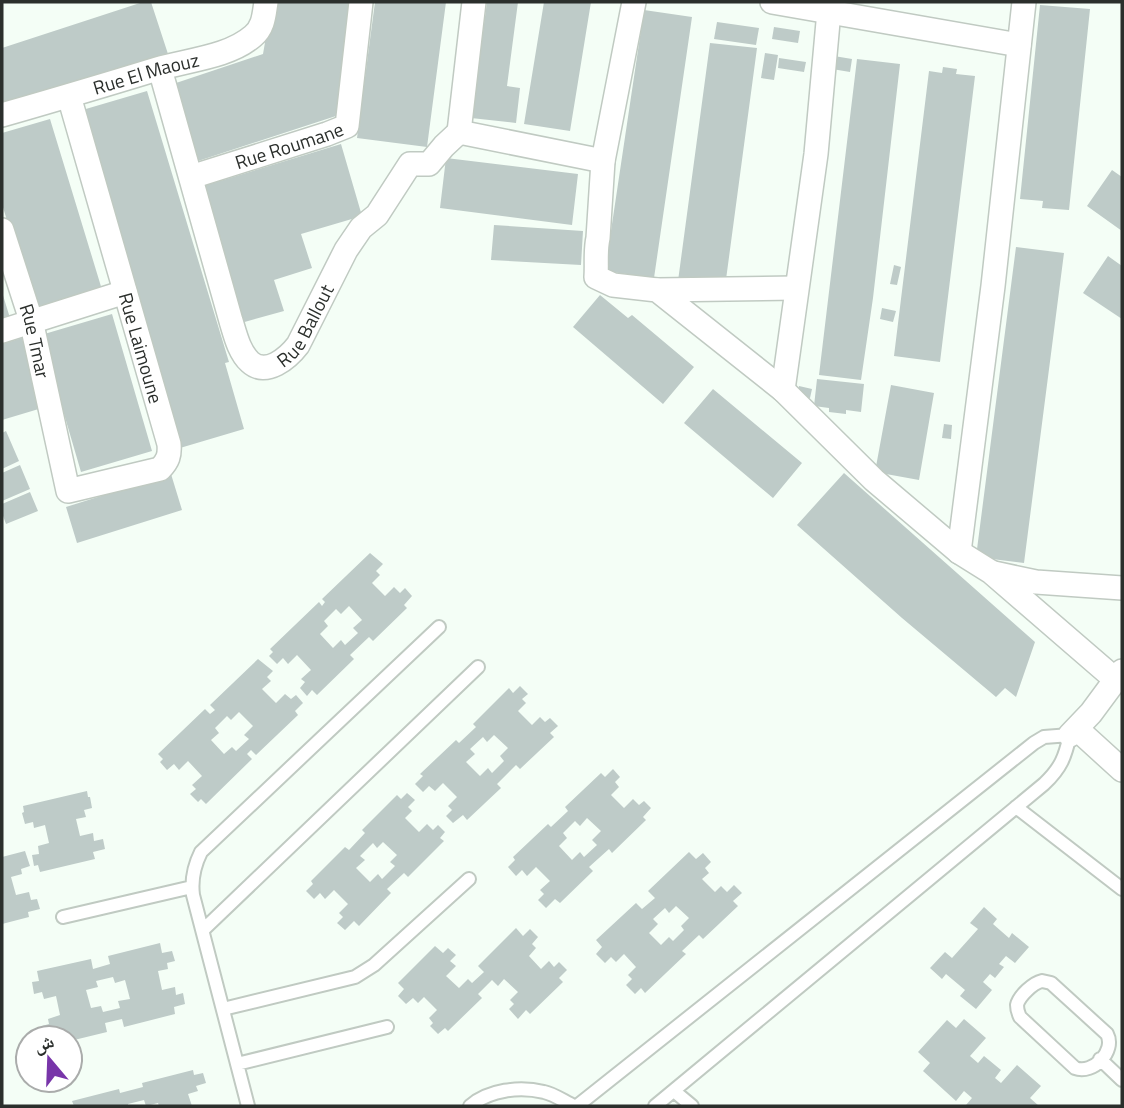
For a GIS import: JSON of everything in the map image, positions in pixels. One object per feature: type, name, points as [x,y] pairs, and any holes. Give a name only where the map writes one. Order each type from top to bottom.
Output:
[{"type":"street","name":"Rue El Maouz","points":[[2,115],[232,49],[259,31],[266,2]]},
{"type":"street","name":"Rue Roumane","points":[[191,177],[347,126],[361,2]]},
{"type":"street","points":[[474,2],[459,132],[603,161]]},
{"type":"street","points":[[634,2],[603,161],[595,250],[596,277],[613,285],[657,290],[796,288]]},
{"type":"street","points":[[772,2],[1019,45]]},
{"type":"street","points":[[959,552],[993,286],[1024,2]]},
{"type":"street","points":[[783,390],[816,154],[829,11]]},
{"type":"street","name":"Rue Ballout","points":[[160,69],[237,338],[251,363],[262,368],[288,357],[298,345],[346,250],[361,228],[377,215],[410,164],[429,164],[459,132]]},
{"type":"street","name":"Rue Laimoune","points":[[59,452],[68,491],[160,469],[170,454],[69,96]]},
{"type":"street","name":"Rue Tmar","points":[[2,230],[31,320],[59,452]]},
{"type":"street","points":[[657,290],[783,390],[874,480],[959,552],[991,572],[1119,676],[1073,732],[1122,770]]},
{"type":"street","points":[[2,331],[125,292]]},
{"type":"street","points":[[991,572],[1036,582],[1122,588]]},
{"type":"lane","points":[[248,1106],[192,887],[194,869],[201,852],[439,627]]},
{"type":"lane","points":[[203,930],[478,667]]},
{"type":"lane","points":[[470,1106],[479,1099],[511,1089],[545,1092],[576,1106],[1034,743],[1044,737],[1073,732],[1059,768],[1044,784],[655,1106]]},
{"type":"lane","points":[[1016,807],[1122,889]]},
{"type":"lane","points":[[223,1009],[362,974],[469,879]]},
{"type":"lane","points":[[62,917],[192,887]]},
{"type":"lane","points":[[1051,982],[1107,1034],[1110,1043],[1100,1059],[1088,1070],[1075,1068],[1020,1017],[1017,1009],[1019,1001],[1035,983],[1051,982]]},
{"type":"lane","points":[[237,1064],[387,1027]]},
{"type":"lane","points":[[1100,1059],[1122,1080]]},
{"type":"lane","points":[[674,1091],[692,1106]]},
{"type":"building","points":[[143,2],[151,2],[168,54],[2,108],[2,48]]},
{"type":"building","points":[[272,2],[353,2],[336,116],[195,162],[173,84],[263,54]]},
{"type":"building","points":[[375,2],[446,2],[427,147],[357,138]]},
{"type":"building","points":[[487,2],[518,2],[507,86],[520,88],[516,123],[471,118]]},
{"type":"building","points":[[544,2],[591,2],[570,131],[524,124]]},
{"type":"building","points":[[1040,5],[1090,9],[1069,210],[1042,208],[1043,201],[1020,199]]},
{"type":"building","points":[[644,10],[692,17],[654,278],[605,271]]},
{"type":"building","points":[[717,22],[759,28],[756,45],[714,39]]},
{"type":"building","points":[[774,27],[800,31],[798,43],[772,39]]},
{"type":"building","points":[[710,43],[757,48],[725,287],[678,281]]},
{"type":"building","points":[[765,53],[778,55],[774,80],[761,78]]},
{"type":"building","points":[[834,56],[852,59],[850,72],[832,69]]},
{"type":"building","points":[[779,58],[806,62],[804,72],[778,68]]},
{"type":"building","points":[[857,59],[900,64],[861,380],[819,375]]},
{"type":"building","points":[[943,67],[957,69],[956,74],[975,76],[940,362],[894,356],[929,71],[942,73]]},
{"type":"building","points":[[147,91],[229,362],[225,363],[244,429],[180,448],[79,111]]},
{"type":"building","points":[[50,119],[103,293],[35,313],[2,204],[2,133]]},
{"type":"building","points":[[341,144],[362,216],[301,234],[312,268],[274,280],[284,311],[241,323],[200,187]]},
{"type":"building","points":[[446,158],[578,174],[572,225],[440,208]]},
{"type":"building","points":[[1112,170],[1122,177],[1122,231],[1087,206]]},
{"type":"building","points":[[494,225],[583,231],[581,265],[491,260]]},
{"type":"building","points":[[1016,247],[1064,253],[1024,563],[976,557]]},
{"type":"building","points":[[1108,256],[1122,266],[1122,319],[1083,293]]},
{"type":"building","points":[[894,265],[901,267],[897,285],[890,284]]},
{"type":"building","points":[[2,292],[10,318],[2,321]]},
{"type":"building","points":[[600,295],[628,318],[632,315],[694,367],[663,404],[573,327]]},
{"type":"building","points":[[882,308],[896,311],[893,322],[880,319]]},
{"type":"building","points":[[112,314],[152,451],[81,472],[41,335]]},
{"type":"building","points":[[22,338],[42,408],[2,420],[2,344]]},
{"type":"building","points":[[817,379],[864,384],[861,412],[829,412],[829,408],[814,406]]},
{"type":"building","points":[[891,385],[934,393],[919,480],[875,472]]},
{"type":"building","points":[[799,386],[812,389],[810,398],[797,396]]},
{"type":"building","points":[[713,389],[802,463],[773,498],[684,423]]},
{"type":"building","points":[[944,424],[952,425],[951,439],[942,438]]},
{"type":"building","points":[[6,431],[19,461],[2,469],[2,433]]},
{"type":"building","points":[[20,465],[30,489],[2,501],[2,473]]},
{"type":"building","points":[[844,473],[1035,642],[1016,697],[1005,688],[996,697],[797,525]]},
{"type":"building","points":[[171,474],[182,510],[77,543],[66,507]]},
{"type":"building","points":[[30,492],[38,511],[6,524],[2,504]]},
{"type":"building","points":[[370,553],[383,564],[376,571],[380,575],[372,583],[385,596],[394,587],[400,593],[405,588],[412,596],[404,605],[407,608],[373,641],[369,637],[350,655],[354,659],[317,695],[312,690],[307,696],[300,688],[305,682],[301,679],[311,670],[297,655],[288,664],[283,658],[277,664],[269,656],[273,652],[270,649],[319,602],[322,606],[325,602],[322,599]],"holes":[[[349,606],[362,620],[353,628],[358,633],[345,645],[341,640],[333,648],[320,634],[328,626],[324,621],[336,609],[341,614]]]},
{"type":"building","points":[[258,659],[273,671],[267,677],[271,681],[262,689],[276,703],[285,694],[291,699],[296,695],[303,703],[295,711],[298,715],[256,755],[251,750],[247,754],[252,759],[206,804],[201,799],[198,802],[190,794],[196,789],[192,785],[202,776],[188,761],[179,770],[174,764],[167,770],[160,762],[163,759],[158,754],[205,709],[210,714],[215,710],[210,705]],"holes":[[[239,712],[253,726],[244,735],[249,739],[236,751],[232,747],[224,754],[211,740],[219,733],[215,728],[227,716],[231,720]]]},
{"type":"building","points":[[520,686],[528,694],[522,699],[526,703],[518,711],[532,725],[540,717],[545,722],[550,718],[558,726],[550,733],[554,737],[520,769],[516,765],[497,784],[501,788],[467,820],[463,815],[453,823],[446,816],[452,810],[448,806],[457,797],[443,783],[435,791],[429,786],[423,792],[415,784],[423,776],[420,774],[456,740],[459,743],[476,727],[473,724],[509,688],[513,693]],"holes":[[[494,735],[508,748],[500,756],[504,761],[492,773],[488,768],[480,776],[466,762],[475,754],[470,749],[483,737],[487,742]]]},
{"type":"building","points":[[613,769],[620,777],[615,782],[619,787],[611,795],[624,808],[633,799],[639,805],[644,801],[651,808],[643,817],[646,820],[612,853],[609,849],[589,867],[593,871],[560,903],[555,899],[546,908],[538,900],[544,894],[540,890],[550,881],[536,867],[527,876],[522,870],[516,876],[508,867],[515,860],[513,857],[548,824],[551,827],[568,811],[565,807],[601,773],[605,777]],"holes":[[[587,818],[601,831],[592,840],[597,845],[584,857],[580,852],[572,860],[559,846],[567,838],[563,833],[575,821],[580,826]]]},
{"type":"building","points":[[87,791],[92,808],[84,810],[86,817],[76,819],[80,836],[93,833],[94,841],[103,839],[105,849],[93,852],[95,859],[40,872],[38,865],[34,866],[32,855],[39,854],[38,846],[49,843],[45,825],[34,828],[33,822],[25,824],[23,806]]},
{"type":"building","points":[[407,793],[415,800],[408,807],[412,811],[405,818],[419,832],[427,824],[433,830],[438,825],[445,832],[440,838],[444,841],[408,877],[404,873],[387,889],[391,893],[359,926],[354,921],[345,930],[337,923],[343,917],[339,913],[348,904],[334,890],[325,899],[320,893],[314,899],[306,891],[313,884],[311,881],[345,847],[349,850],[365,833],[362,830],[397,795],[401,799]],"holes":[[[383,842],[397,855],[390,862],[395,866],[382,879],[378,874],[370,882],[356,868],[365,860],[360,856],[373,843],[377,848]]]},
{"type":"building","points":[[25,851],[30,866],[21,869],[22,874],[11,877],[16,895],[29,892],[31,900],[37,899],[40,909],[28,912],[29,917],[2,924],[2,857]]},
{"type":"building","points":[[689,852],[696,859],[703,853],[711,862],[705,868],[709,873],[702,879],[715,892],[721,886],[727,892],[734,885],[742,893],[733,901],[738,906],[703,939],[699,935],[682,951],[686,954],[645,993],[641,988],[635,994],[626,985],[632,979],[628,975],[636,967],[624,954],[616,962],[611,957],[605,963],[596,954],[602,947],[596,940],[636,903],[642,909],[655,898],[648,891]],"holes":[[[676,906],[689,918],[681,926],[684,930],[673,941],[669,937],[661,945],[649,933],[658,924],[653,919],[665,908],[669,913]]]},
{"type":"building","points":[[984,907],[997,919],[993,924],[1009,938],[1012,933],[1029,947],[1015,963],[1006,956],[999,964],[1004,967],[995,978],[990,974],[983,982],[992,990],[976,1009],[960,996],[965,990],[946,974],[942,979],[930,968],[945,952],[952,958],[978,929],[970,923]]},
{"type":"building","points":[[516,928],[523,936],[530,929],[538,937],[532,944],[536,948],[529,956],[541,969],[549,961],[554,967],[559,962],[567,970],[559,978],[563,982],[530,1014],[526,1010],[518,1019],[509,1009],[514,1004],[510,1000],[518,992],[504,979],[498,986],[492,980],[478,994],[482,998],[448,1031],[445,1028],[438,1034],[430,1026],[433,1023],[429,1018],[437,1010],[424,997],[418,1003],[413,998],[406,1004],[398,996],[404,989],[398,983],[435,946],[443,953],[448,948],[456,955],[450,961],[456,966],[446,976],[459,988],[468,979],[472,983],[484,972],[478,966]]},
{"type":"building","points":[[160,943],[162,953],[172,951],[175,961],[167,963],[168,969],[158,971],[162,990],[175,987],[176,995],[183,993],[185,1004],[174,1007],[175,1014],[124,1027],[122,1019],[105,1023],[107,1032],[84,1038],[84,1024],[49,1024],[48,1019],[60,1015],[56,996],[44,999],[42,992],[34,994],[32,982],[39,981],[37,971],[91,959],[93,969],[110,964],[108,956]],"holes":[[[113,977],[115,983],[125,980],[130,999],[118,1001],[120,1008],[103,1012],[101,1006],[91,1008],[86,990],[98,987],[96,981]]]},
{"type":"building","points":[[964,1019],[986,1038],[970,1056],[978,1063],[984,1056],[1001,1070],[995,1078],[1001,1083],[1017,1065],[1041,1086],[1030,1098],[1039,1106],[967,1106],[972,1098],[964,1091],[956,1101],[923,1071],[930,1063],[918,1052],[947,1020],[956,1028]]},
{"type":"building","points":[[193,1070],[194,1075],[203,1073],[206,1083],[196,1086],[198,1091],[188,1094],[192,1106],[159,1106],[158,1103],[146,1106],[144,1100],[128,1106],[74,1106],[72,1101],[119,1089],[120,1093],[143,1087],[142,1083]]}]
